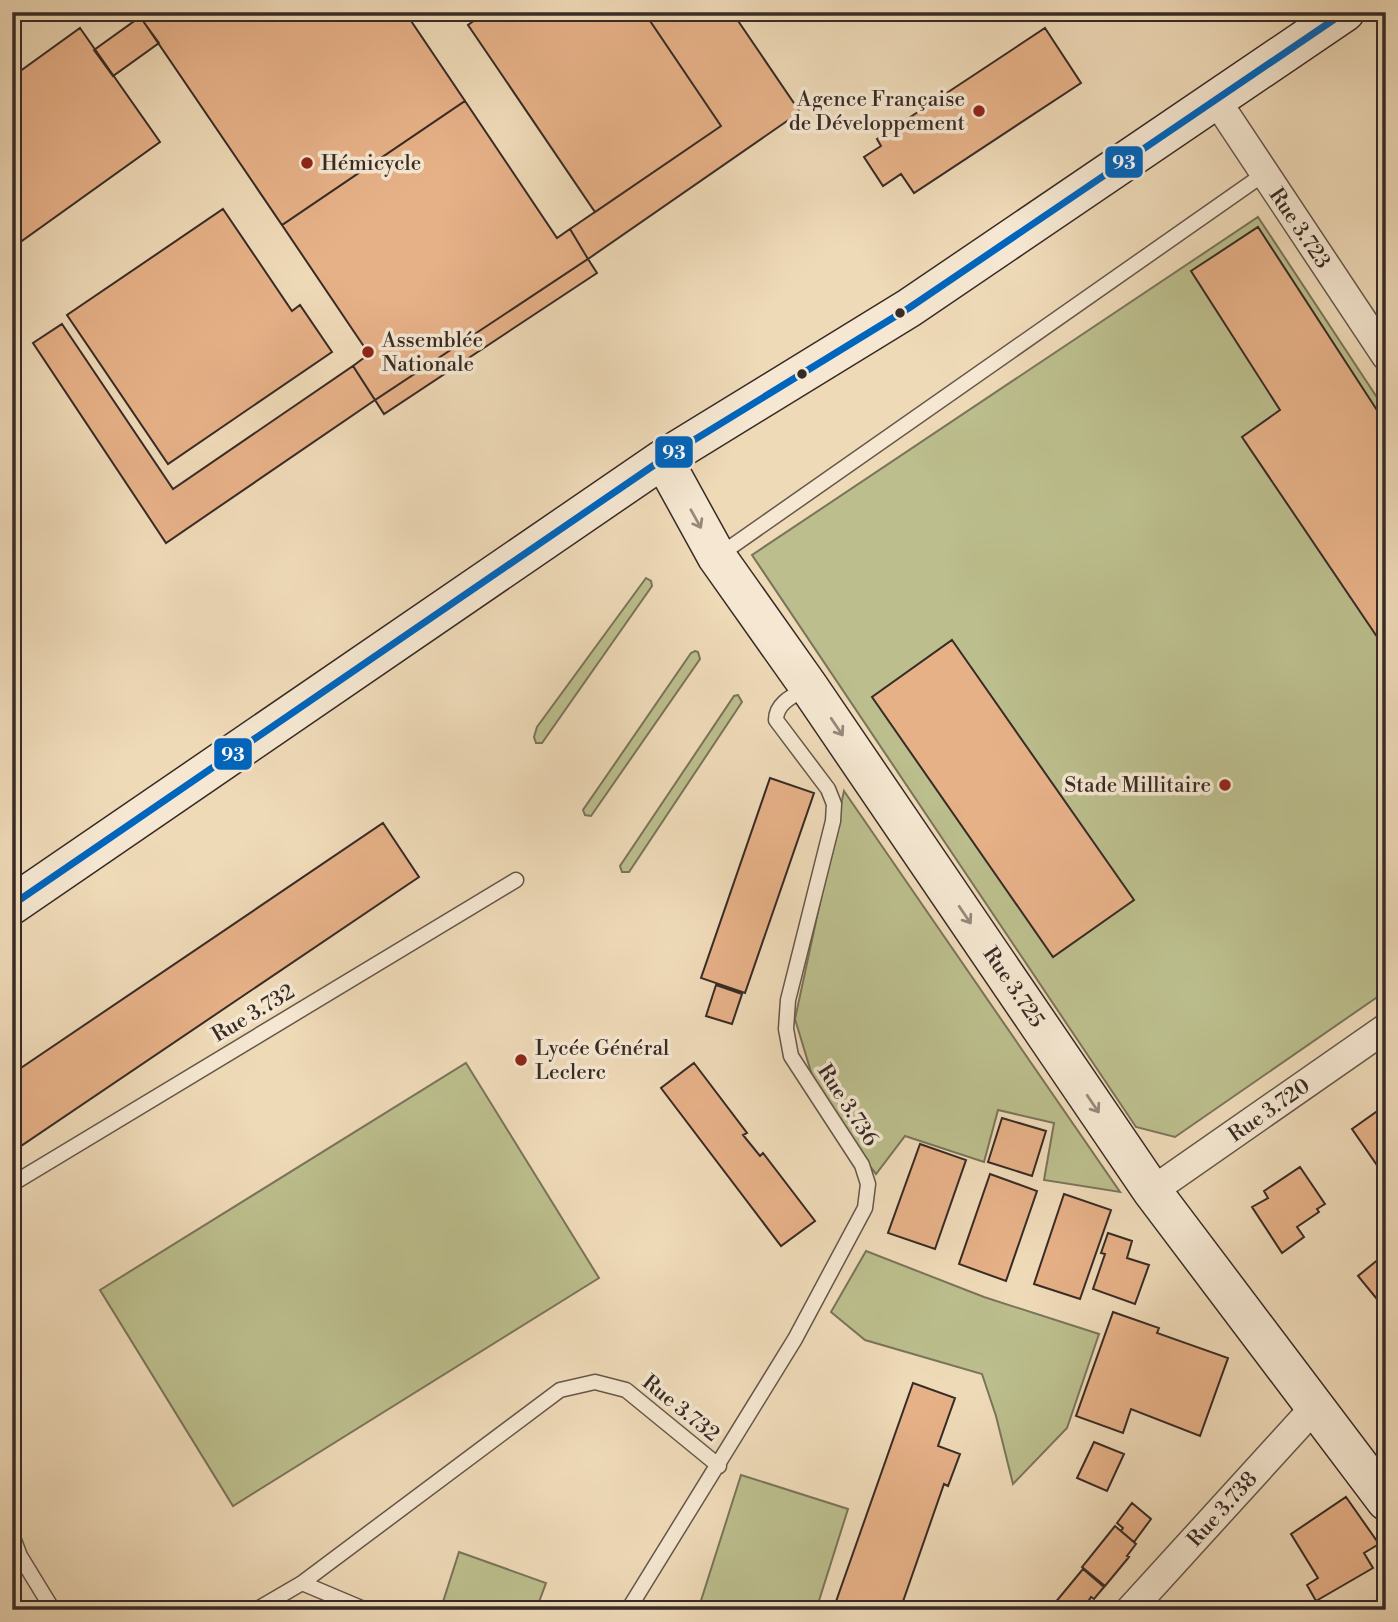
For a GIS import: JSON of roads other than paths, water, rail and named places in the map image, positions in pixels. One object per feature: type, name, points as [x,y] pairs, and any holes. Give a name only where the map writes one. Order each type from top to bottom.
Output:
[{"type":"main road","points":[[12,905],[663,459],[909,308],[1345,12]]},
{"type":"main road","name":"Rue 3.725","points":[[663,459],[717,556],[1152,1191],[1314,1408],[1380,1482]]},
{"type":"street","name":"Rue 3.723","points":[[1216,100],[1386,356]]},
{"type":"street","name":"Rue 3.720","points":[[1152,1191],[1386,1028]]},
{"type":"street","name":"Rue 3.738","points":[[1130,1610],[1314,1408]]},
{"type":"lane","points":[[717,556],[1264,174]]},
{"type":"lane","name":"Rue 3.736","points":[[628,1610],[796,1339],[865,1208],[868,1184],[862,1165],[791,1056],[786,1029],[788,1000],[834,813],[834,804],[828,789],[776,720],[780,705],[809,687]]},
{"type":"lane","name":"Rue 3.732","points":[[12,1184],[516,880]]},
{"type":"lane","name":"Rue 3.732","points":[[256,1610],[302,1583],[560,1390],[595,1382],[626,1390],[719,1466]]},
{"type":"lane","points":[[12,1535],[20,1556],[53,1610]]},
{"type":"lane","points":[[302,1583],[366,1610]]},
{"type":"place","name":"Agence Française de Développement","points":[[979,111]]},
{"type":"place","name":"Hémicycle","points":[[307,163]]},
{"type":"place","name":"Assemblée Nationale","points":[[368,352]]},
{"type":"place","name":"Stade Millitaire","points":[[1225,785]]},
{"type":"place","name":"Lycée Général Leclerc","points":[[521,1060]]}]
